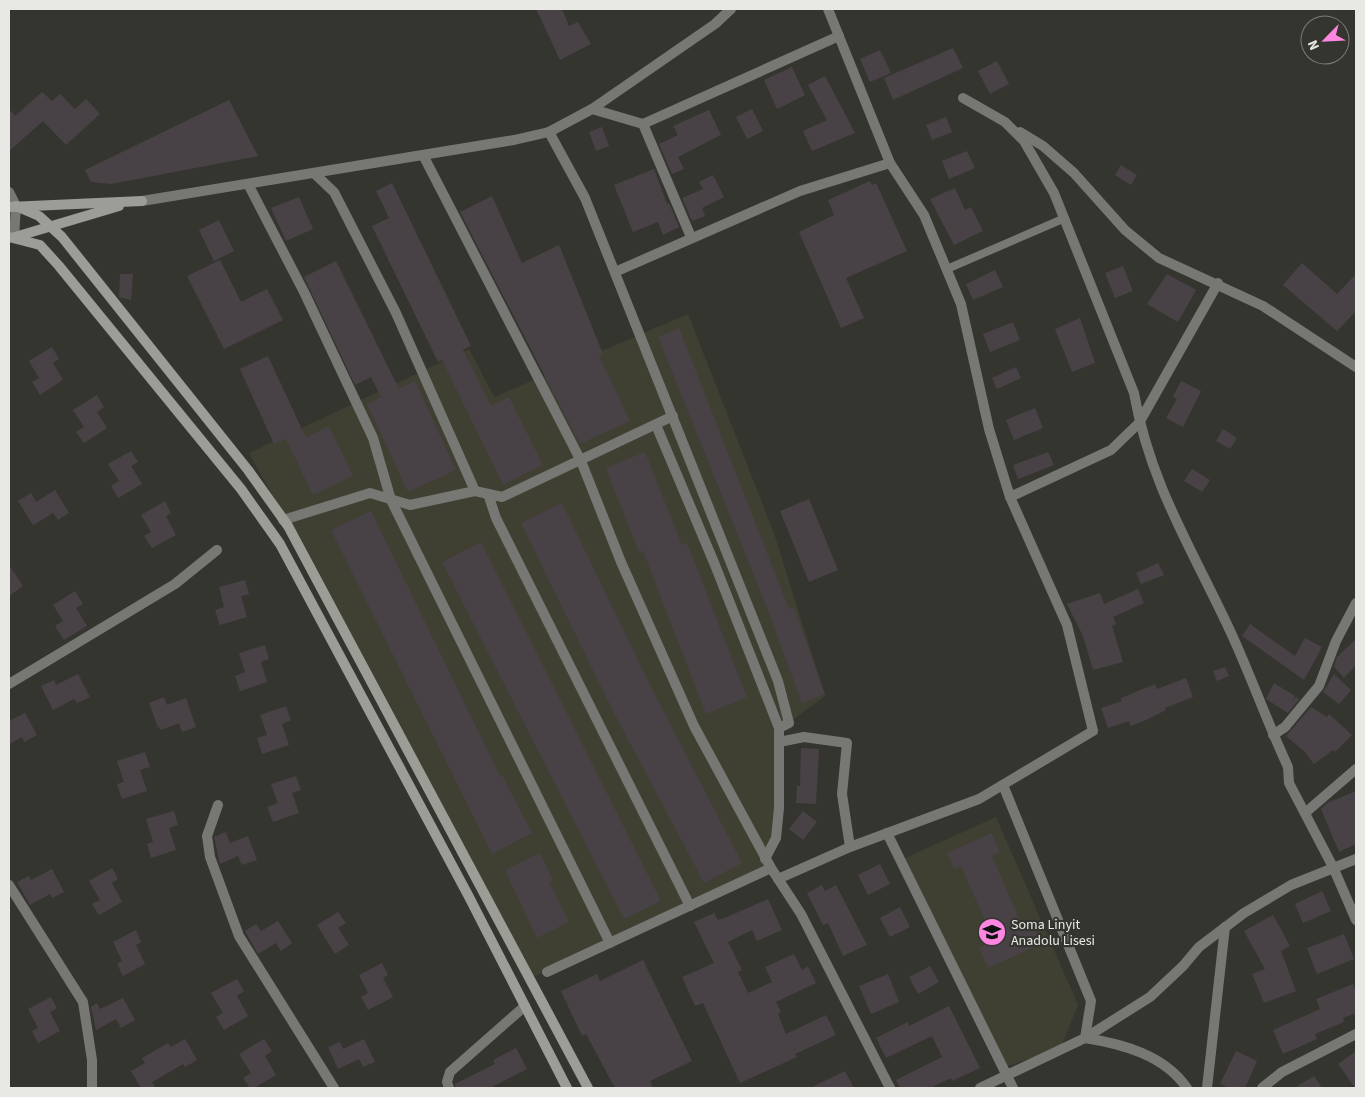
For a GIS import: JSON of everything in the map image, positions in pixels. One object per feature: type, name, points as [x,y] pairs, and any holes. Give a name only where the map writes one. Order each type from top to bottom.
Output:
[{"type":"main road","points":[[12,207],[142,201]]},
{"type":"main road","points":[[12,237],[92,213],[142,201]]},
{"type":"main road","points":[[12,207],[39,216],[52,226],[248,470],[284,520],[588,1088]]},
{"type":"main road","points":[[12,237],[40,245],[59,266],[240,489],[280,544],[350,673],[567,1088]]},
{"type":"street","points":[[142,201],[423,155],[549,132],[592,110],[715,24],[731,9]]},
{"type":"street","points":[[778,879],[850,847],[979,799],[1093,731],[1067,625],[1010,497],[989,429],[961,304],[924,215],[890,163],[828,9]]},
{"type":"street","points":[[592,110],[643,124],[839,36]]},
{"type":"street","points":[[963,98],[1043,146],[1074,173],[1125,230],[1159,258],[1218,283],[1263,306],[1356,366]]},
{"type":"street","points":[[1005,122],[1024,141],[1054,193],[1134,393],[1139,423],[1153,469],[1174,520],[1232,635],[1288,767],[1289,782],[1333,867],[1356,920]]},
{"type":"street","points":[[643,124],[691,237]]},
{"type":"street","points":[[549,132],[585,198],[778,681],[789,723],[779,728]]},
{"type":"street","points":[[423,155],[581,461],[621,562],[694,726],[768,864],[802,914],[890,1088]]},
{"type":"street","points":[[615,272],[691,237],[800,191],[890,163]]},
{"type":"street","points":[[314,173],[334,192],[396,313],[475,491]]},
{"type":"street","points":[[248,184],[304,292],[374,438],[391,500],[610,943]]},
{"type":"street","points":[[9,192],[12,207],[12,237]]},
{"type":"street","points":[[1010,497],[1111,450],[1139,423],[1218,283]]},
{"type":"street","points":[[284,520],[370,493],[410,505],[475,491],[502,497],[673,416]]},
{"type":"street","points":[[547,972],[690,906],[768,864],[776,838],[779,728],[715,565],[656,425]]},
{"type":"street","points":[[488,494],[496,518],[690,906]]},
{"type":"street","points":[[9,684],[175,584],[217,550]]},
{"type":"street","points":[[1273,735],[1285,727],[1319,686],[1336,641],[1356,603]]},
{"type":"street","points":[[779,742],[804,737],[847,743],[842,794],[850,847]]},
{"type":"street","points":[[1305,813],[1356,769]]},
{"type":"street","points":[[1003,785],[1091,1001],[1086,1038]]},
{"type":"street","points":[[218,805],[207,836],[210,857],[239,936],[334,1088]]},
{"type":"street","points":[[887,833],[1013,1088]]},
{"type":"street","points":[[980,1088],[1086,1038],[1150,997],[1183,966],[1199,946],[1244,912],[1291,885],[1356,859]]},
{"type":"street","points":[[9,885],[83,1002],[92,1060],[92,1088]]},
{"type":"street","points":[[1207,1088],[1225,927]]},
{"type":"street","points":[[449,1088],[447,1082],[450,1072],[525,1006]]},
{"type":"street","points":[[1262,1088],[1282,1072],[1356,1034]]},
{"type":"street","points":[[1086,1038],[1112,1042],[1142,1052],[1165,1066],[1187,1088]]},
{"type":"lane","points":[[947,268],[1064,218]]},
{"type":"shaded area","points":[[688,314],[774,533],[825,696],[795,718],[776,727],[777,807],[768,867],[690,900],[531,978],[337,612],[249,453],[469,349],[494,397]]},
{"type":"shaded area","name":"Soma Linyit Anadolu Lisesi","points":[[996,817],[1078,1005],[1061,1047],[1003,1068],[903,859]]},
{"type":"building","points":[[536,9],[562,9],[569,26],[578,22],[591,44],[560,60]]},
{"type":"building","points":[[953,48],[963,68],[893,100],[884,78]]},
{"type":"building","points":[[880,50],[891,73],[870,82],[860,59]]},
{"type":"building","points":[[997,61],[1009,84],[990,94],[978,71]]},
{"type":"building","points":[[792,67],[805,95],[777,109],[764,80]]},
{"type":"building","points":[[825,76],[855,133],[812,151],[803,131],[827,120],[808,85]]},
{"type":"building","points":[[42,92],[52,101],[60,94],[75,109],[86,99],[100,114],[66,145],[43,121],[9,151],[9,109],[15,116]]},
{"type":"building","points":[[229,100],[258,156],[111,184],[91,182],[85,170]]},
{"type":"building","points":[[752,109],[763,131],[747,139],[736,117]]},
{"type":"building","points":[[709,110],[721,135],[678,157],[684,169],[672,174],[659,144],[678,135],[673,126]]},
{"type":"building","points":[[946,117],[952,132],[932,140],[926,125]]},
{"type":"building","points":[[602,127],[609,146],[596,151],[589,132]]},
{"type":"building","points":[[967,151],[975,168],[949,179],[942,161]]},
{"type":"building","points":[[1121,165],[1137,175],[1131,185],[1115,175]]},
{"type":"building","points":[[654,169],[667,204],[669,203],[679,227],[663,235],[658,222],[633,232],[614,185]]},
{"type":"building","points":[[713,175],[724,197],[702,208],[705,216],[692,221],[682,198],[703,189],[699,182]]},
{"type":"building","points":[[870,181],[872,185],[876,183],[907,251],[846,278],[864,318],[841,328],[799,232],[834,215],[828,200]]},
{"type":"building","points":[[392,183],[471,346],[463,350],[491,406],[509,397],[543,465],[503,485],[442,360],[438,362],[372,226],[389,218],[376,191]]},
{"type":"building","points":[[955,188],[965,210],[971,207],[983,231],[954,245],[930,199]]},
{"type":"building","points":[[492,196],[522,263],[559,245],[603,354],[599,356],[630,421],[580,444],[460,212]]},
{"type":"building","points":[[299,197],[313,229],[286,241],[271,208]]},
{"type":"building","points":[[219,220],[234,251],[214,261],[199,230]]},
{"type":"building","points":[[220,260],[241,302],[267,289],[283,320],[224,349],[187,276]]},
{"type":"building","points":[[336,261],[399,389],[415,381],[456,470],[408,492],[367,404],[381,397],[371,377],[355,385],[304,277]]},
{"type":"building","points":[[1302,263],[1337,294],[1356,274],[1356,311],[1337,331],[1283,285]]},
{"type":"building","points":[[1123,266],[1133,291],[1115,298],[1105,273]]},
{"type":"building","points":[[995,270],[1003,287],[973,300],[966,284]]},
{"type":"building","points":[[120,274],[133,274],[131,300],[119,297]]},
{"type":"building","points":[[1167,274],[1196,290],[1178,322],[1147,304]]},
{"type":"building","points":[[1080,318],[1095,363],[1072,372],[1055,329]]},
{"type":"building","points":[[1013,322],[1020,340],[990,352],[983,334]]},
{"type":"building","points":[[679,328],[789,609],[794,608],[825,694],[802,703],[767,608],[658,337]]},
{"type":"building","points":[[52,347],[59,359],[53,363],[63,380],[40,395],[32,382],[39,378],[29,361]]},
{"type":"building","points":[[268,356],[306,438],[329,426],[353,476],[313,495],[286,439],[274,444],[240,369]]},
{"type":"building","points":[[1016,367],[1021,378],[997,389],[992,378]]},
{"type":"building","points":[[1181,381],[1201,391],[1183,427],[1166,418],[1177,399],[1173,397]]},
{"type":"building","points":[[97,395],[104,407],[97,412],[107,428],[84,443],[76,432],[84,427],[73,410]]},
{"type":"building","points":[[1035,408],[1043,428],[1014,440],[1006,420]]},
{"type":"building","points":[[1223,429],[1237,438],[1230,449],[1216,441]]},
{"type":"building","points":[[131,451],[138,462],[131,466],[142,484],[118,498],[111,486],[119,481],[108,464]]},
{"type":"building","points":[[645,452],[682,545],[687,543],[747,697],[706,714],[643,551],[639,552],[606,468]]},
{"type":"building","points":[[1048,452],[1054,465],[1018,479],[1013,465]]},
{"type":"building","points":[[1192,469],[1210,480],[1202,492],[1184,481]]},
{"type":"building","points":[[55,490],[69,513],[58,520],[53,513],[33,525],[18,501],[31,493],[36,502]]},
{"type":"building","points":[[809,499],[838,570],[809,582],[780,511]]},
{"type":"building","points":[[165,501],[171,513],[166,516],[176,535],[152,548],[144,536],[151,532],[141,515]]},
{"type":"building","points":[[562,503],[652,689],[742,863],[704,883],[611,707],[521,523]]},
{"type":"building","points":[[371,511],[500,776],[502,775],[532,833],[492,854],[331,530]]},
{"type":"building","points":[[481,542],[661,901],[624,919],[442,562]]},
{"type":"building","points":[[1158,563],[1164,575],[1141,584],[1136,573]]},
{"type":"building","points":[[9,565],[23,586],[9,596]]},
{"type":"building","points":[[245,580],[249,594],[241,596],[247,617],[220,625],[215,610],[224,607],[219,587]]},
{"type":"building","points":[[1138,589],[1144,603],[1113,617],[1116,624],[1112,626],[1123,662],[1093,670],[1083,636],[1067,604],[1100,593],[1104,604]]},
{"type":"building","points":[[75,591],[83,604],[76,608],[87,626],[64,640],[55,626],[63,621],[53,605]]},
{"type":"building","points":[[1250,624],[1295,656],[1305,638],[1322,647],[1304,680],[1242,636]]},
{"type":"building","points":[[1356,639],[1356,665],[1344,678],[1334,667],[1337,657]]},
{"type":"building","points":[[265,645],[269,659],[261,662],[267,682],[240,691],[235,676],[245,672],[239,653]]},
{"type":"building","points":[[1225,667],[1229,676],[1217,681],[1213,671]]},
{"type":"building","points":[[78,674],[90,697],[77,703],[74,699],[53,710],[41,686],[54,680],[56,685]]},
{"type":"building","points":[[1334,674],[1351,690],[1339,704],[1323,692]]},
{"type":"building","points":[[1186,678],[1193,697],[1165,708],[1166,710],[1131,726],[1129,721],[1108,728],[1101,708],[1122,701],[1121,698],[1155,684],[1157,689]]},
{"type":"building","points":[[1274,683],[1295,696],[1292,701],[1296,697],[1299,699],[1288,713],[1266,699]]},
{"type":"building","points":[[164,697],[167,705],[186,698],[196,727],[182,732],[179,723],[161,730],[160,727],[158,728],[149,703]]},
{"type":"building","points":[[286,706],[291,720],[282,724],[289,745],[262,754],[257,738],[267,735],[260,715]]},
{"type":"building","points":[[1311,707],[1327,717],[1329,714],[1352,735],[1335,752],[1333,750],[1314,764],[1305,752],[1286,736]]},
{"type":"building","points":[[25,713],[37,735],[24,742],[22,737],[9,744],[9,721]]},
{"type":"building","points":[[801,748],[819,749],[816,804],[796,803],[797,786],[800,786]]},
{"type":"building","points":[[145,752],[150,767],[140,770],[147,791],[122,799],[117,784],[124,782],[117,761]]},
{"type":"building","points":[[296,776],[301,790],[292,793],[299,813],[273,822],[267,807],[278,803],[271,784]]},
{"type":"building","points":[[1356,791],[1356,844],[1339,852],[1321,809],[1327,803]]},
{"type":"building","points":[[174,811],[178,825],[169,828],[176,850],[151,858],[147,844],[153,842],[146,819]]},
{"type":"building","points":[[803,811],[817,822],[803,840],[789,829]]},
{"type":"building","points":[[226,832],[230,843],[248,836],[257,860],[242,865],[238,856],[220,864],[214,837]]},
{"type":"building","points":[[992,833],[1000,852],[992,856],[1024,930],[1033,926],[1041,944],[988,968],[979,948],[994,941],[961,866],[954,869],[947,853]]},
{"type":"building","points":[[540,853],[553,880],[549,882],[569,922],[537,938],[505,870]]},
{"type":"building","points":[[880,864],[890,884],[868,895],[858,875]]},
{"type":"building","points":[[112,868],[118,879],[112,883],[122,902],[99,915],[92,904],[100,900],[89,881]]},
{"type":"building","points":[[52,869],[64,892],[52,898],[50,894],[30,905],[17,882],[29,876],[31,880]]},
{"type":"building","points":[[822,885],[825,891],[836,885],[867,945],[843,956],[828,923],[823,925],[807,893]]},
{"type":"building","points":[[1322,891],[1331,911],[1303,923],[1295,904]]},
{"type":"building","points":[[768,899],[782,930],[757,941],[752,930],[728,942],[742,970],[738,972],[748,993],[772,982],[765,967],[794,954],[802,970],[808,966],[816,983],[776,1002],[781,1012],[778,1014],[786,1034],[826,1015],[836,1035],[795,1054],[797,1057],[740,1083],[703,1003],[695,1006],[682,977],[714,963],[694,922],[714,913],[718,920]]},
{"type":"building","points":[[900,907],[910,927],[890,937],[880,918]]},
{"type":"building","points":[[338,912],[346,923],[338,928],[349,945],[335,954],[317,925]]},
{"type":"building","points":[[1273,915],[1290,946],[1281,951],[1296,991],[1264,1003],[1252,974],[1265,969],[1244,931]]},
{"type":"building","points":[[278,921],[292,943],[281,951],[276,943],[258,954],[245,931],[256,924],[261,931]]},
{"type":"building","points":[[136,930],[141,942],[136,945],[145,964],[123,976],[117,964],[122,961],[113,942]]},
{"type":"building","points":[[1344,934],[1354,959],[1317,974],[1307,948]]},
{"type":"building","points":[[643,960],[692,1061],[650,1081],[653,1088],[615,1088],[586,1034],[582,1036],[561,991],[597,974],[600,981]]},
{"type":"building","points":[[382,963],[388,975],[383,978],[393,997],[368,1010],[361,997],[368,993],[359,975]]},
{"type":"building","points":[[930,966],[939,982],[918,994],[909,977]]},
{"type":"building","points":[[888,974],[899,1002],[871,1014],[859,986]]},
{"type":"building","points":[[237,979],[244,991],[237,996],[248,1016],[224,1030],[216,1017],[223,1013],[211,993]]},
{"type":"building","points":[[1353,984],[1356,992],[1356,1013],[1343,1018],[1344,1022],[1315,1034],[1317,1039],[1283,1054],[1273,1030],[1320,1009],[1316,999]]},
{"type":"building","points":[[51,997],[57,1008],[50,1012],[60,1031],[38,1043],[32,1031],[38,1028],[28,1009]]},
{"type":"building","points":[[123,998],[135,1020],[121,1028],[116,1019],[96,1030],[91,1007],[97,1003],[100,1009]]},
{"type":"building","points":[[949,1006],[980,1068],[952,1081],[951,1078],[930,1088],[900,1088],[896,1080],[942,1057],[932,1036],[886,1058],[876,1038],[908,1022],[909,1026]]},
{"type":"building","points":[[185,1039],[197,1060],[185,1067],[183,1064],[152,1082],[156,1088],[141,1088],[131,1071],[145,1063],[142,1058],[168,1043],[171,1047]]},
{"type":"building","points":[[264,1039],[272,1051],[265,1056],[276,1075],[254,1088],[250,1088],[243,1078],[251,1073],[239,1054]]},
{"type":"building","points":[[364,1039],[375,1062],[363,1067],[359,1059],[338,1069],[328,1047],[340,1042],[343,1049]]},
{"type":"building","points":[[516,1048],[527,1069],[490,1088],[456,1088],[455,1084],[495,1064],[493,1060]]},
{"type":"building","points":[[1236,1051],[1257,1061],[1245,1088],[1229,1088],[1220,1084]]},
{"type":"building","points":[[1356,1051],[1356,1088],[1355,1088],[1338,1064]]},
{"type":"building","points":[[845,1071],[854,1088],[810,1088]]},
{"type":"building","points":[[1314,1076],[1322,1088],[1294,1088]]},
{"type":"place","name":"Soma Linyit Anadolu Lisesi","points":[[992,932]]}]
